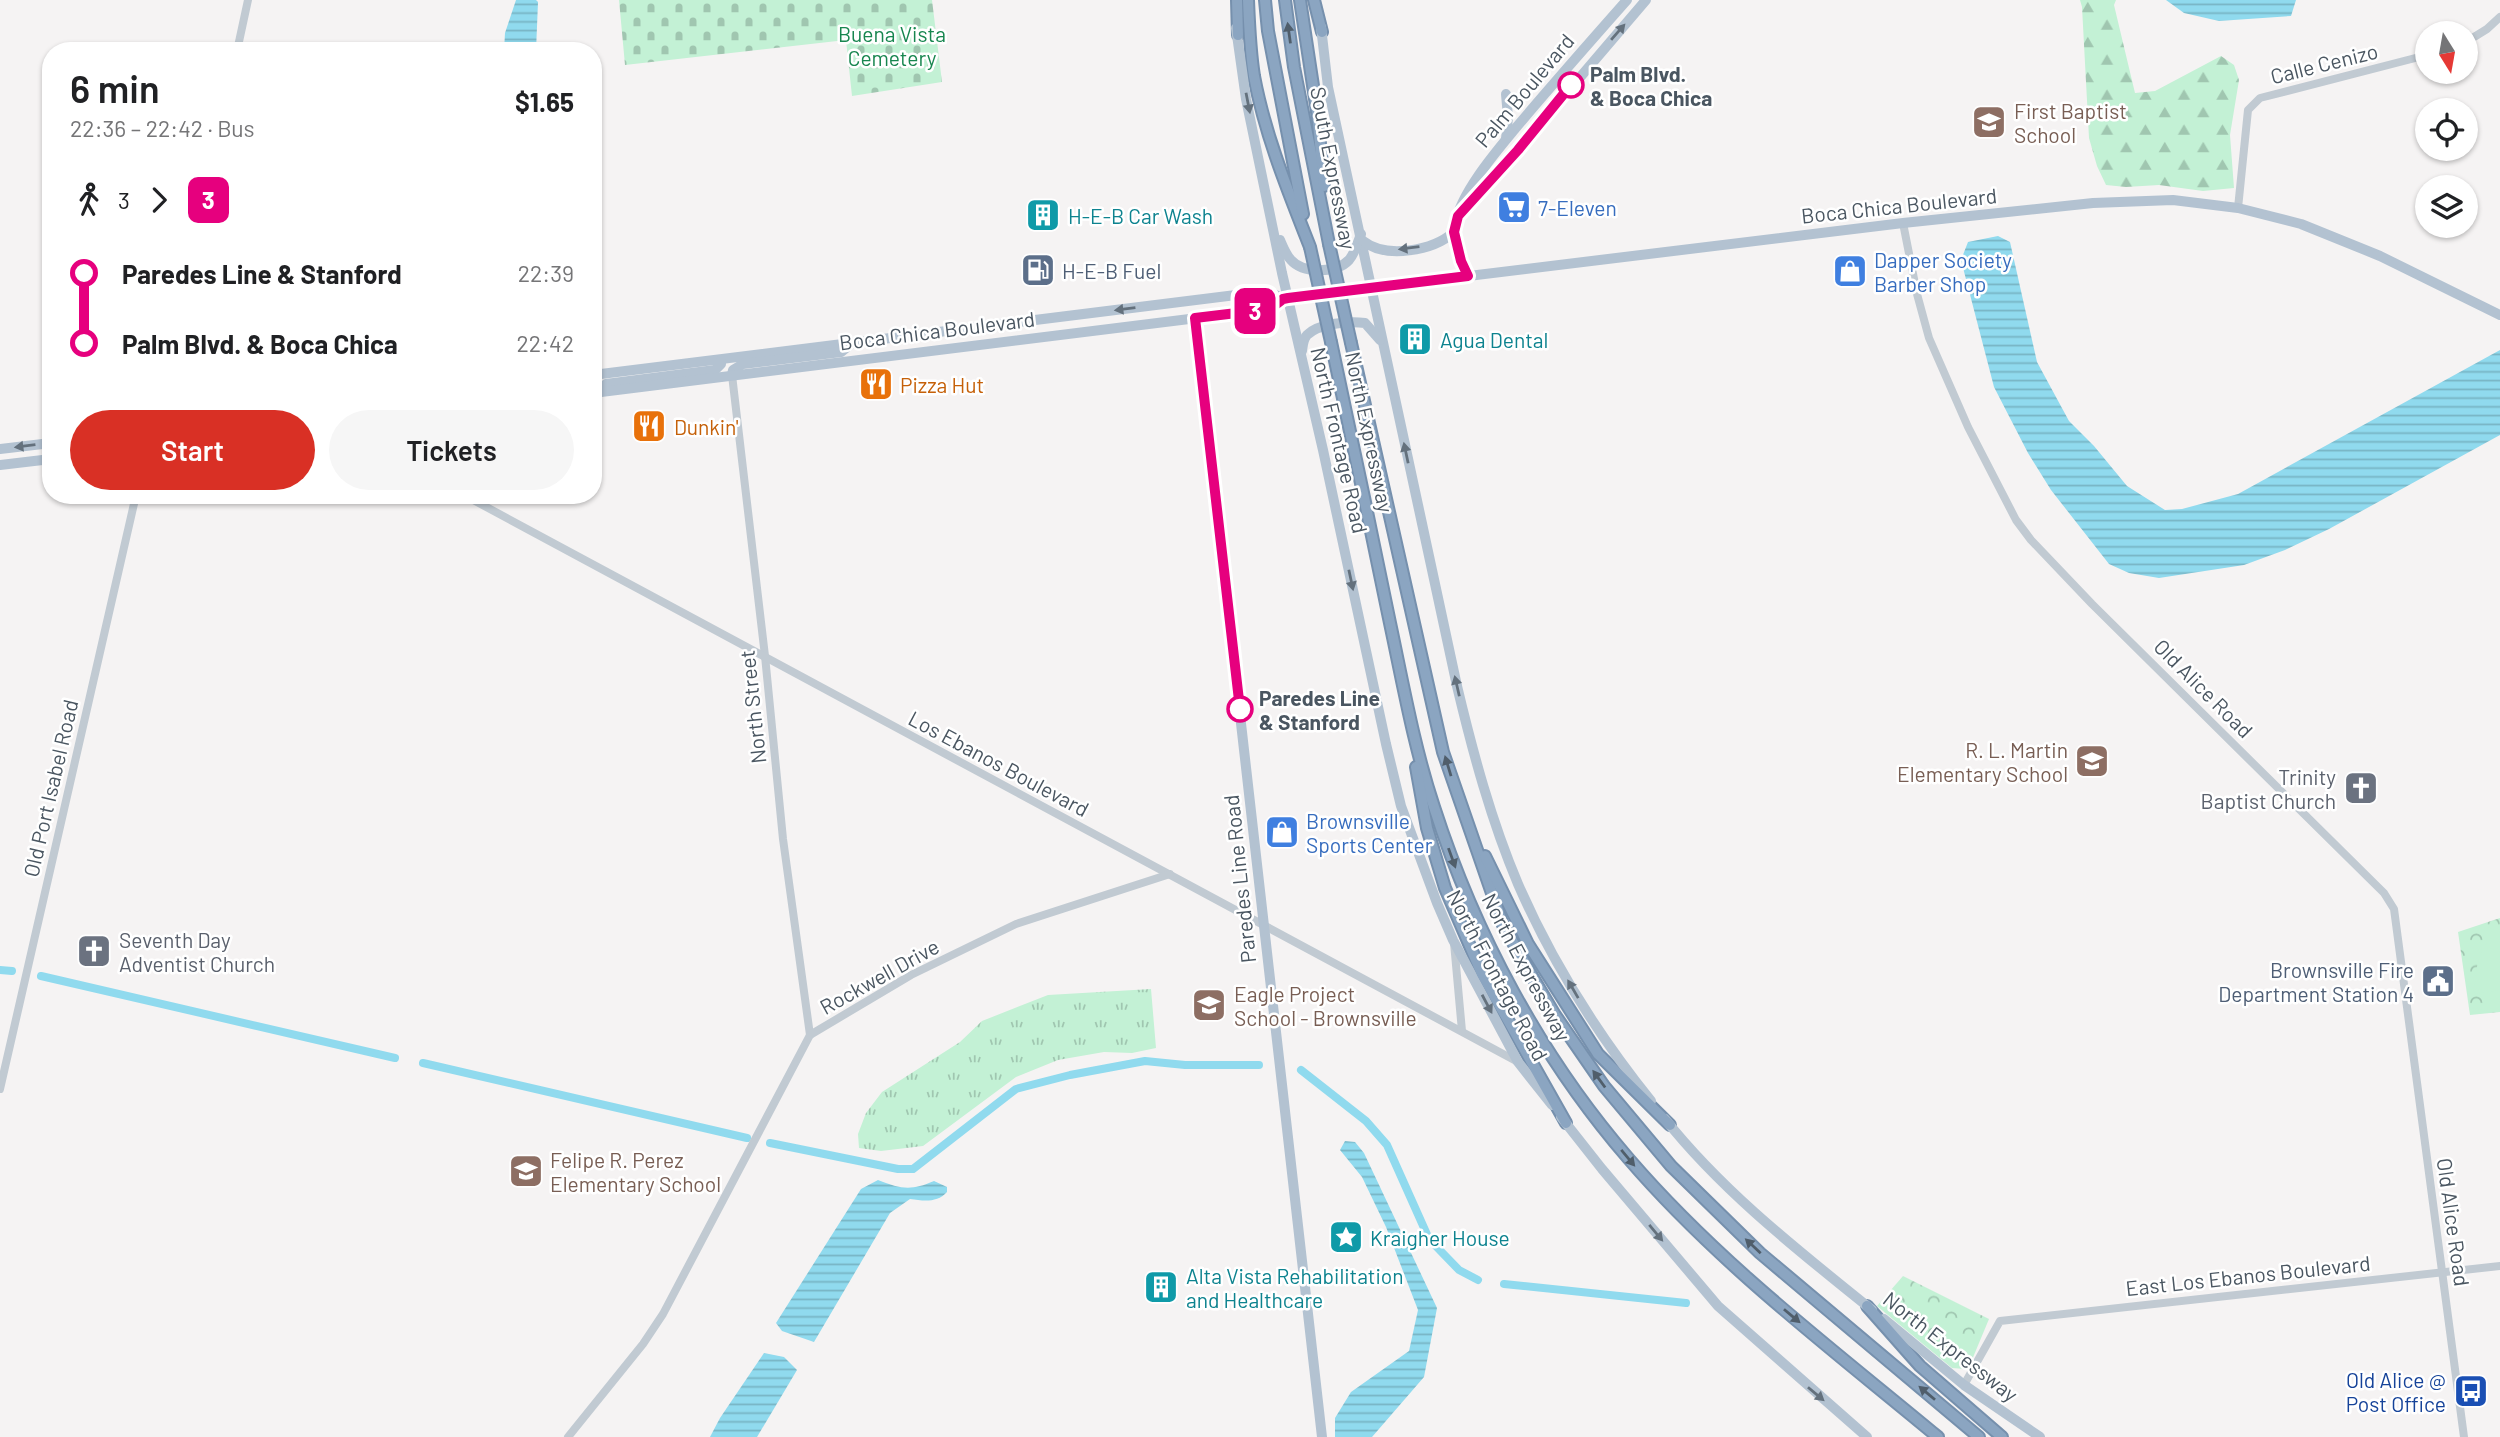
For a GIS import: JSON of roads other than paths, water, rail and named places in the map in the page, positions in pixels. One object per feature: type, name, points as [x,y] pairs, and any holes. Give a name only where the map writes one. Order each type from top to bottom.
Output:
[{"type":"highway","points":[[1234,0],[1238,35]]},
{"type":"highway","points":[[1248,0],[1254,74],[1263,113],[1310,247]]},
{"type":"highway","name":"South Expressway","points":[[1265,0],[1270,43],[1310,247]]},
{"type":"highway","name":"South Expressway","points":[[1285,0],[1294,67],[1351,343]]},
{"type":"highway","points":[[1300,0],[1317,112],[1329,244]]},
{"type":"highway","points":[[1316,0],[1322,32]]},
{"type":"highway","name":"North Expressway","points":[[1310,247],[1412,728],[1433,806],[1466,895],[1487,942],[1531,1022],[1562,1071],[1626,1156],[1678,1213],[1737,1270],[1938,1437]]},
{"type":"highway","name":"North Expressway","points":[[1351,343],[1443,752],[1503,925],[1555,1015],[1604,1086],[1671,1166],[1760,1253],[1979,1437]]},
{"type":"highway","points":[[1396,650],[1427,828],[1445,888],[1482,974],[1566,1123]]},
{"type":"highway","points":[[1456,793],[1528,944],[1567,1008],[1598,1054],[1670,1125]]},
{"type":"highway","points":[[1867,1306],[1920,1366],[2002,1437]]},
{"type":"main road","name":"Palm Boulevard","points":[[1454,232],[1460,212],[1478,175],[1627,0]]},
{"type":"main road","name":"Palm Boulevard","points":[[1460,212],[1518,150],[1646,0]]},
{"type":"main road","name":"South Expressway","points":[[1322,32],[1328,87],[1373,287]]},
{"type":"main road","name":"North Frontage Road","points":[[1238,35],[1246,99],[1274,227],[1285,298],[1302,356],[1386,744],[1401,806],[1453,940],[1518,1062],[1602,1169],[1718,1306],[1867,1437]]},
{"type":"main road","points":[[1506,94],[1506,140]]},
{"type":"main road","name":"Boca Chica Boulevard","points":[[602,391],[1270,309],[1285,298],[1903,223],[2124,200],[2186,201],[2238,208],[2301,224],[2337,237],[2500,315]]},
{"type":"main road","points":[[1274,227],[1289,259],[1302,268],[1316,270],[1337,267],[1349,261],[1362,237],[1370,246],[1387,251],[1445,241],[1454,232]]},
{"type":"main road","points":[[1454,232],[1461,261],[1468,276]]},
{"type":"main road","name":"North Expressway","points":[[1373,287],[1384,350],[1457,686],[1482,782],[1519,885],[1568,981],[1625,1068],[1670,1125],[1741,1200],[1964,1385],[2039,1437]]},
{"type":"main road","name":"Boca Chica Boulevard","points":[[602,374],[1268,291],[1285,298]]},
{"type":"main road","name":"Paredes Line Road","points":[[1195,318],[1322,1437]]},
{"type":"main road","points":[[1302,356],[1304,340],[1308,334],[1325,327],[1352,323],[1365,323],[1371,327],[1384,350]]},
{"type":"main road","points":[[732,375],[733,370],[743,364],[841,352],[851,343]]},
{"type":"main road","points":[[602,387],[606,384],[715,370],[722,364],[721,359]]},
{"type":"main road","points":[[0,449],[42,444]]},
{"type":"main road","points":[[0,465],[42,460]]},
{"type":"street","points":[[239,42],[248,0]]},
{"type":"street","points":[[2478,35],[2500,17]]},
{"type":"street","name":"Calle Cenizo","points":[[2238,208],[2242,188],[2246,122],[2248,110],[2253,103],[2260,98],[2415,58]]},
{"type":"street","name":"Old Alice Road","points":[[1903,223],[1929,338],[1968,427],[2016,520],[2031,540],[2092,604],[2340,848],[2390,902],[2396,924],[2464,1437]]},
{"type":"street","name":"North Street","points":[[732,375],[765,656],[783,839],[810,1035]]},
{"type":"street","name":"Old Port Isabel Road","points":[[0,1089],[134,504]]},
{"type":"street","name":"Los Ebanos Boulevard","points":[[481,504],[765,656],[855,708],[1518,1062]]},
{"type":"street","name":"Rockwell Drive","points":[[568,1437],[643,1344],[663,1314],[810,1035],[911,975],[1016,924],[1170,874]]},
{"type":"street","points":[[1453,940],[1462,1031]]},
{"type":"street","name":"East Los Ebanos Boulevard","points":[[1964,1385],[2000,1321],[2500,1266]]},
{"type":"water","points":[[516,0],[538,2],[536,42],[504,42]]},
{"type":"water","points":[[2166,0],[2296,0],[2291,16],[2219,21],[2184,13]]},
{"type":"water","points":[[1998,236],[2010,242],[2037,362],[2069,421],[2127,486],[2165,510],[2182,509],[2238,494],[2500,350],[2500,435],[2329,529],[2285,550],[2244,565],[2159,578],[2129,573],[2109,564],[2051,490],[2028,453],[1994,387],[1961,260],[1968,242]]},
{"type":"water","points":[[1345,1141],[1355,1142],[1364,1153],[1437,1308],[1424,1377],[1372,1437],[1335,1437],[1335,1418],[1351,1392],[1409,1351],[1418,1310],[1386,1227],[1362,1177],[1340,1150]]},
{"type":"water","points":[[878,1180],[906,1188],[934,1181],[947,1187],[947,1192],[935,1200],[910,1199],[890,1213],[814,1342],[782,1331],[776,1323],[861,1189]]},
{"type":"water","points":[[764,1353],[784,1357],[797,1370],[757,1437],[710,1437],[720,1418]]},
{"type":"waterway","points":[[0,970],[12,971]]},
{"type":"waterway","points":[[41,976],[395,1058]]},
{"type":"waterway","points":[[770,1143],[898,1169],[913,1169],[1016,1089],[1070,1075],[1145,1061],[1185,1065],[1259,1065]]},
{"type":"waterway","points":[[423,1063],[747,1138]]},
{"type":"waterway","points":[[1301,1070],[1366,1121],[1387,1145],[1429,1239],[1459,1270],[1478,1280]]},
{"type":"waterway","points":[[1504,1284],[1686,1303]]},
{"type":"place","name":"Palm Blvd. & Boca Chica","points":[[1571,85]]},
{"type":"place","name":"First Baptist School","points":[[1989,122]]},
{"type":"place","name":"7-Eleven","points":[[1514,207]]},
{"type":"place","name":"H-E-B Car Wash","points":[[1043,215]]},
{"type":"place","name":"H-E-B Fuel","points":[[1038,270]]},
{"type":"place","name":"Dapper Society Barber Shop","points":[[1850,271]]},
{"type":"place","name":"Agua Dental","points":[[1415,339]]},
{"type":"place","name":"Pizza Hut","points":[[876,384]]},
{"type":"place","name":"Dunkin'","points":[[649,426]]},
{"type":"place","name":"Paredes Line & Stanford","points":[[1240,709]]},
{"type":"place","name":"R. L. Martin Elementary School","points":[[2092,761]]},
{"type":"place","name":"Trinity Baptist Church","points":[[2361,788]]},
{"type":"place","name":"Brownsville Sports Center","points":[[1282,832]]},
{"type":"place","name":"Seventh Day Adventist Church","points":[[94,951]]},
{"type":"place","name":"Brownsville Fire Department Station 4","points":[[2438,981]]},
{"type":"place","name":"Eagle Project School - Brownsville","points":[[1209,1005]]},
{"type":"place","name":"Felipe R. Perez Elementary School","points":[[526,1171]]},
{"type":"place","name":"Kraigher House","points":[[1346,1237]]},
{"type":"place","name":"Alta Vista Rehabilitation and Healthcare","points":[[1161,1287]]},
{"type":"place","name":"Old Alice @ Post Office","points":[[2471,1391]]},
{"type":"park label","name":"Buena Vista Cemetery","points":[[892,45]]}]
